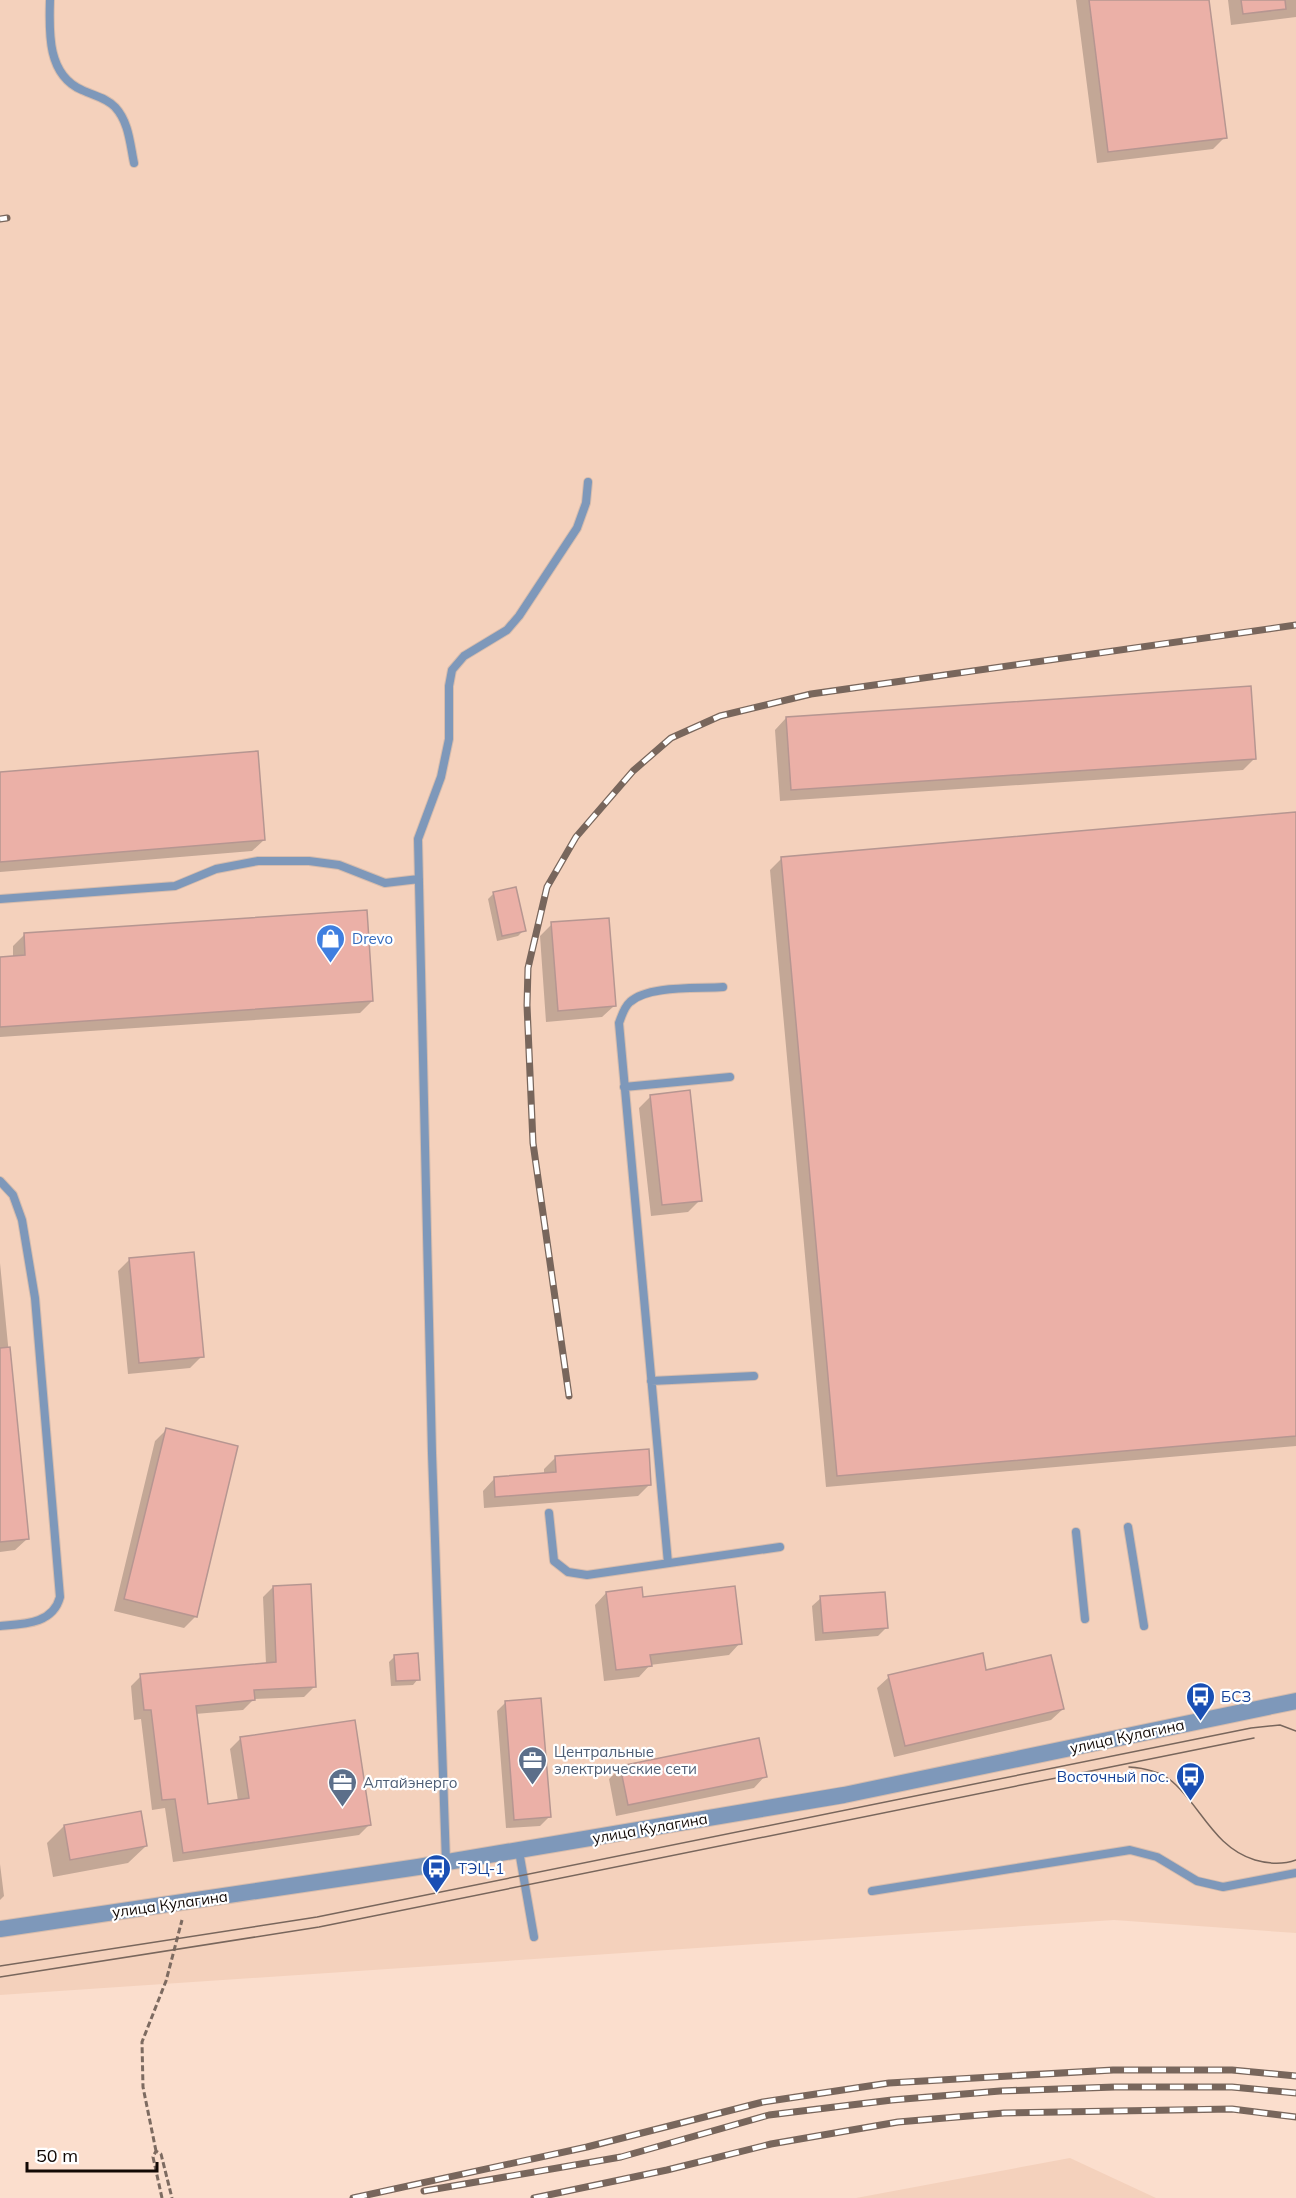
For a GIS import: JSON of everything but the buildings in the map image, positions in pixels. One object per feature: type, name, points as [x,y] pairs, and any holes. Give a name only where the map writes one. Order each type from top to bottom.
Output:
[{"type":"street","name":"улица Кулагина","points":[[0,1929],[519,1851],[844,1795],[1296,1701]]},
{"type":"lane","points":[[50,0],[51,50],[56,65],[67,81],[81,90],[102,97],[114,106],[125,122],[134,163]]},
{"type":"lane","points":[[446,1862],[432,1454],[418,839],[441,777],[449,739],[449,686],[452,669],[464,656],[507,630],[519,616],[577,528],[586,504],[588,482]]},
{"type":"lane","points":[[0,899],[174,886],[216,869],[258,861],[309,861],[339,865],[385,883],[419,879]]},
{"type":"lane","points":[[668,1563],[620,1023],[623,1011],[629,1002],[648,992],[723,987]]},
{"type":"lane","points":[[624,1087],[730,1077]]},
{"type":"lane","points":[[0,1181],[12,1196],[22,1220],[35,1298],[60,1597],[57,1608],[46,1618],[25,1624],[0,1626]]},
{"type":"lane","points":[[651,1381],[754,1376]]},
{"type":"lane","points":[[549,1514],[554,1561],[568,1572],[587,1575],[780,1547]]},
{"type":"lane","points":[[1128,1527],[1144,1626]]},
{"type":"lane","points":[[1076,1532],[1085,1619]]},
{"type":"lane","points":[[872,1892],[1130,1850],[1157,1857],[1197,1881],[1223,1887],[1296,1873]]},
{"type":"lane","points":[[519,1851],[534,1937]]},
{"type":"path","points":[[162,2198],[153,2157],[156,2151],[143,2087],[142,2042],[166,1981],[188,1901]]},
{"type":"path","points":[[156,2151],[161,2154],[172,2198]]},
{"type":"shaded area","points":[[0,0],[1296,0],[1296,1933],[1114,1920],[0,1995]]},
{"type":"shaded area","points":[[1070,2158],[1156,2198],[856,2198]]},
{"type":"tram line","points":[[0,1966],[317,1917],[1251,1728],[1280,1725],[1296,1731]]},
{"type":"tram line","points":[[0,1977],[319,1927],[1254,1738]]},
{"type":"tram line","points":[[1129,1767],[1166,1777],[1186,1795],[1220,1838],[1242,1854],[1270,1863],[1286,1863],[1296,1860]]},
{"type":"railway","points":[[0,219],[7,218]]},
{"type":"railway","points":[[569,1396],[533,1143],[527,1005],[528,968],[547,887],[576,837],[633,771],[671,738],[720,716],[811,694],[1296,625]]},
{"type":"railway","points":[[353,2198],[587,2147],[763,2102],[889,2083],[1113,2070],[1232,2070],[1296,2076]]},
{"type":"railway","points":[[424,2191],[621,2157],[769,2115],[892,2100],[1000,2091],[1115,2087],[1232,2087],[1296,2093]]},
{"type":"railway","points":[[534,2198],[667,2170],[771,2144],[898,2122],[1004,2113],[1232,2109],[1296,2117]]},
{"type":"place","name":"Drevo","points":[[331,964]]},
{"type":"place","name":"БСЗ","points":[[1200,1722]]},
{"type":"place","name":"Центральные электрические сети","points":[[533,1786]]},
{"type":"place","name":"Восточный пос.","points":[[1190,1802]]},
{"type":"place","name":"Алтайэнерго","points":[[342,1808]]},
{"type":"place","name":"ТЭЦ-1","points":[[437,1894]]}]
